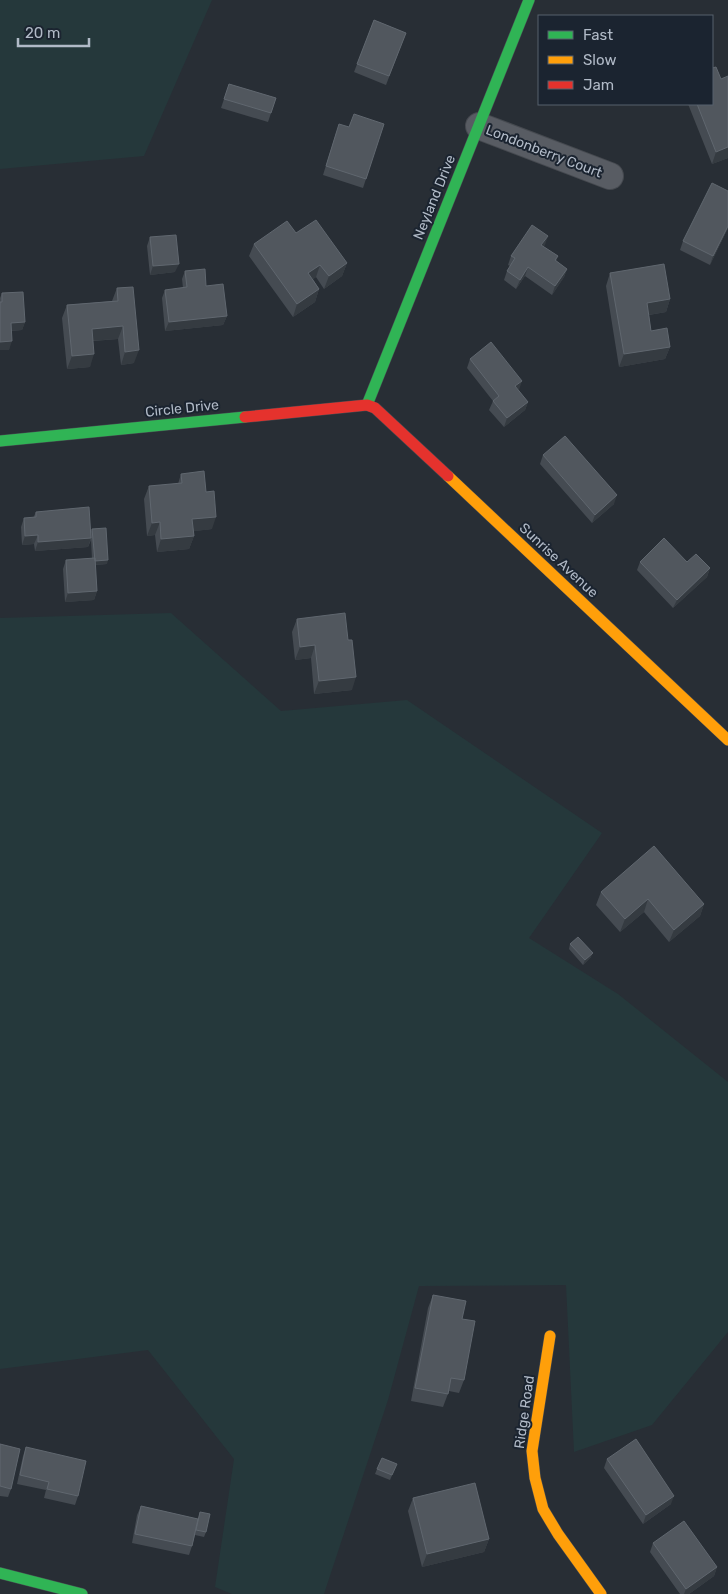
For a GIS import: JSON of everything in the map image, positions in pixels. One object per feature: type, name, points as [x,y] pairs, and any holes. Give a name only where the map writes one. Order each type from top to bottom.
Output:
[{"type":"street","name":"Neyland Drive","points":[[367,405],[529,0]]},
{"type":"street","name":"Londonberry Court","points":[[479,126],[610,176]]},
{"type":"street","name":"Circle Drive","points":[[0,441],[367,405]]},
{"type":"street","name":"Sunrise Avenue","points":[[367,405],[375,408],[728,740]]},
{"type":"street","name":"Ridge Road","points":[[550,1336],[532,1451],[535,1478],[543,1508],[558,1534],[601,1594]]},
{"type":"street","points":[[0,1573],[82,1594]]},
{"type":"shaded area","points":[[0,0],[212,0],[144,156],[0,169]]},
{"type":"shaded area","points":[[171,613],[281,711],[407,700],[602,833],[529,938],[618,994],[728,1082],[728,1332],[652,1425],[574,1452],[566,1285],[419,1286],[388,1400],[324,1594],[232,1594],[215,1587],[234,1459],[148,1350],[0,1369],[0,618]]},
{"type":"building","points":[[374,20],[406,33],[389,76],[357,64]]},
{"type":"building","points":[[716,67],[721,79],[728,76],[728,147],[716,152],[697,105],[713,105],[713,68]]},
{"type":"building","points":[[229,84],[276,98],[271,113],[224,99]]},
{"type":"building","points":[[354,114],[384,124],[366,179],[326,166],[339,124],[349,127]]},
{"type":"building","points":[[712,183],[728,191],[728,226],[713,256],[683,241]]},
{"type":"building","points":[[316,220],[347,263],[329,276],[320,265],[308,273],[319,289],[297,304],[254,244],[287,221],[296,233]]},
{"type":"building","points":[[532,225],[548,236],[541,245],[558,256],[555,260],[567,269],[555,286],[528,267],[520,280],[507,271],[515,258],[511,256]]},
{"type":"building","points":[[176,235],[179,264],[153,266],[150,237]]},
{"type":"building","points":[[664,264],[670,299],[647,303],[651,331],[667,328],[670,347],[624,354],[610,273]]},
{"type":"building","points":[[205,269],[206,286],[223,284],[227,316],[169,322],[165,290],[187,287],[185,271]]},
{"type":"building","points":[[133,287],[139,350],[125,352],[123,326],[92,329],[94,354],[72,356],[67,305],[118,301],[117,288]]},
{"type":"building","points":[[23,292],[25,322],[11,323],[12,341],[0,342],[0,302],[2,302],[2,293]]},
{"type":"building","points":[[491,342],[522,381],[515,386],[528,402],[507,418],[493,401],[499,396],[470,359]]},
{"type":"building","points":[[565,436],[617,495],[595,515],[543,455]]},
{"type":"building","points":[[204,471],[206,492],[214,491],[216,517],[192,519],[194,536],[161,539],[160,522],[152,523],[149,486],[182,483],[181,474]]},
{"type":"building","points":[[89,507],[91,538],[38,542],[38,535],[25,536],[24,518],[36,517],[36,512]]},
{"type":"building","points":[[106,528],[108,560],[95,561],[92,529]]},
{"type":"building","points":[[664,538],[687,562],[696,554],[710,568],[677,600],[640,562]]},
{"type":"building","points":[[95,558],[97,591],[68,593],[66,560]]},
{"type":"building","points":[[345,613],[348,640],[352,640],[356,677],[319,681],[315,645],[300,647],[297,619]]},
{"type":"building","points":[[654,846],[704,904],[674,930],[648,899],[625,919],[601,892]]},
{"type":"building","points":[[578,937],[593,953],[585,960],[570,944]]},
{"type":"building","points":[[433,1295],[466,1301],[462,1319],[475,1321],[464,1380],[451,1378],[448,1394],[415,1388]]},
{"type":"building","points":[[636,1439],[674,1496],[646,1515],[607,1459]]},
{"type":"building","points":[[0,1444],[20,1449],[11,1489],[0,1486]]},
{"type":"building","points":[[26,1447],[86,1461],[78,1496],[47,1489],[49,1482],[20,1475]]},
{"type":"building","points":[[382,1458],[397,1464],[392,1475],[377,1469]]},
{"type":"building","points":[[475,1483],[489,1539],[427,1554],[413,1498]]},
{"type":"building","points":[[141,1506],[198,1519],[192,1546],[135,1534]]},
{"type":"building","points":[[200,1512],[210,1514],[206,1532],[196,1530]]},
{"type":"building","points":[[684,1521],[717,1567],[686,1589],[653,1543]]},
{"type":"traffic: fast","points":[[367,405],[529,0]]},
{"type":"traffic: fast","points":[[0,441],[245,417]]},
{"type":"traffic: fast","points":[[0,1573],[82,1594]]},
{"type":"traffic: slow","points":[[448,476],[728,740]]},
{"type":"traffic: slow","points":[[550,1336],[532,1451],[535,1478],[543,1509],[558,1534],[601,1594]]},
{"type":"traffic: jam","points":[[245,417],[367,405],[375,408],[448,476]]}]
